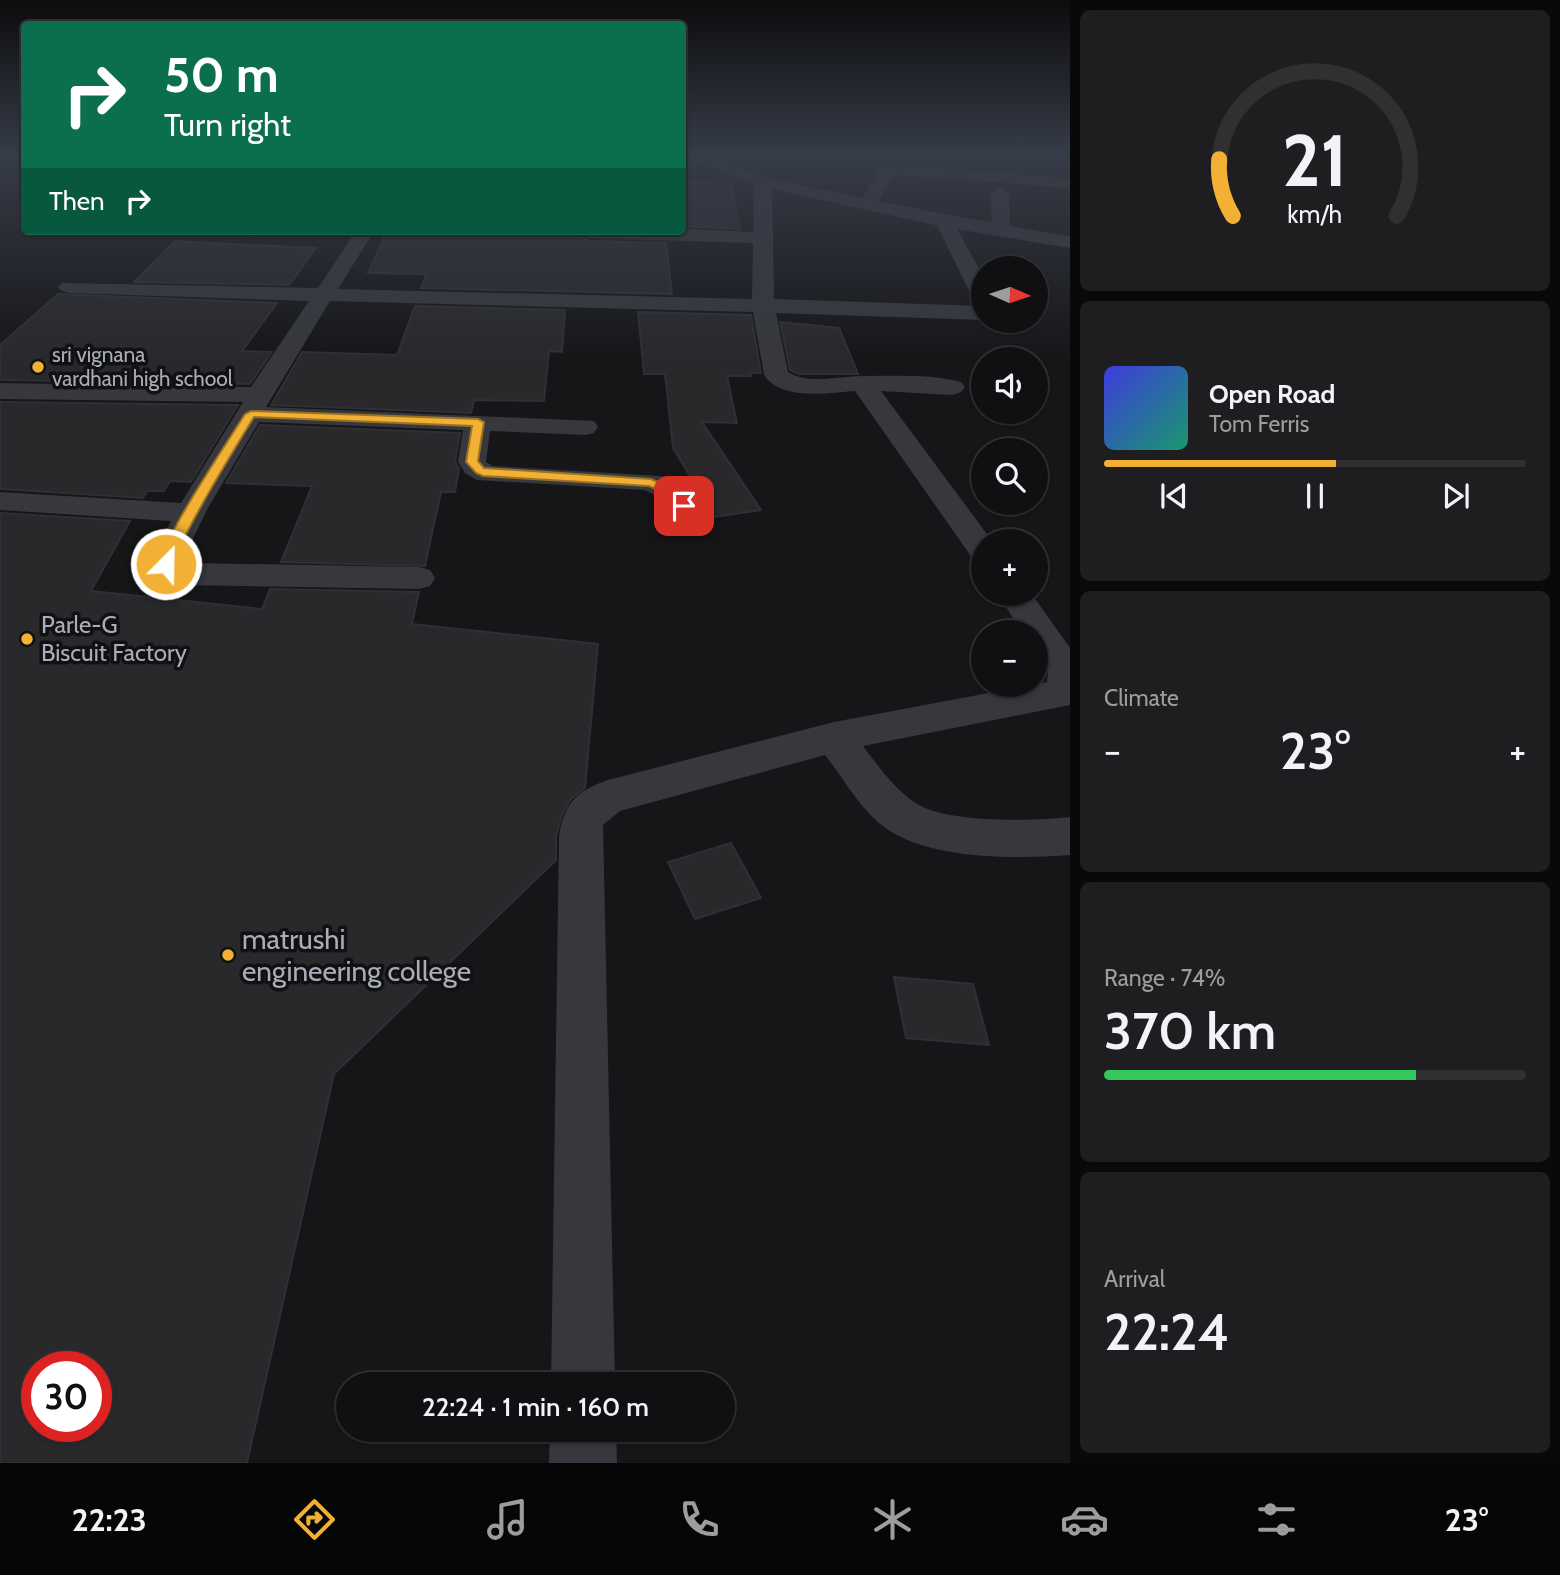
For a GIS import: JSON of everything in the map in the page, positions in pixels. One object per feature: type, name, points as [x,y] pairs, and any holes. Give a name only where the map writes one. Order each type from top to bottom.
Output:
[{"type":"street","points":[[764,223],[763,304],[779,379],[794,384],[862,383],[952,387]]},
{"type":"street","points":[[945,223],[971,274]]},
{"type":"street","points":[[958,223],[1070,242]]},
{"type":"street","points":[[1001,223],[1001,230]]},
{"type":"street","points":[[362,235],[189,513],[167,554],[166,564],[186,574],[419,578]]},
{"type":"street","points":[[676,235],[764,238]]},
{"type":"street","points":[[69,287],[324,296],[763,304],[971,312]]},
{"type":"street","points":[[862,383],[971,534]]},
{"type":"street","points":[[0,391],[255,404],[585,428]]},
{"type":"street","points":[[478,422],[472,462],[480,471],[487,474],[651,482],[673,493],[695,518]]},
{"type":"street","points":[[0,501],[189,513]]},
{"type":"street","points":[[583,1372],[580,837],[583,816],[608,797],[834,737],[1064,693],[1066,670],[1022,606]]},
{"type":"street","points":[[834,737],[879,795],[901,816],[918,826],[944,832],[1045,839],[1070,836]]},
{"type":"street","points":[[583,1442],[583,1463]]},
{"type":"building","points":[[686,223],[739,223],[740,229],[686,226]]},
{"type":"building","points":[[385,235],[581,236],[589,241],[666,243],[672,294],[421,288],[426,274],[368,273]]},
{"type":"building","points":[[175,241],[316,248],[289,285],[134,282]]},
{"type":"building","points":[[58,294],[277,303],[242,351],[272,352],[250,384],[0,380],[0,345]]},
{"type":"building","points":[[415,306],[565,310],[562,352],[549,351],[544,401],[474,400],[471,413],[271,405],[302,352],[397,355]]},
{"type":"building","points":[[638,312],[751,315],[761,373],[751,373],[751,376],[727,376],[737,423],[702,422],[761,510],[715,517],[673,448],[665,374],[644,374]]},
{"type":"building","points":[[780,322],[839,328],[858,374],[799,374],[790,370]]},
{"type":"building","points":[[0,402],[238,405],[191,482],[170,481],[164,491],[147,491],[143,498],[0,489]]},
{"type":"building","points":[[260,425],[460,433],[455,462],[459,469],[455,492],[441,492],[425,566],[281,562],[312,486],[226,483]]},
{"type":"building","name":"matrushi engineering college","points":[[0,513],[130,521],[91,591],[262,609],[270,589],[419,592],[412,624],[598,644],[585,788],[571,799],[562,815],[556,836],[556,860],[334,1074],[247,1463],[0,1463]]},
{"type":"building","points":[[731,843],[761,898],[695,919],[668,862]]},
{"type":"building","points":[[894,977],[973,984],[989,1045],[906,1038]]},
{"type":"place","name":"sri vignana vardhani high school","points":[[38,367]]},
{"type":"place","name":"Parle-G Biscuit Factory","points":[[27,639]]},
{"type":"place","name":"matrushi engineering college","points":[[228,955]]},
{"type":"route","points":[[166,564],[167,554],[189,513],[251,414],[478,422],[472,462],[487,474],[651,482],[673,493],[684,506]]}]
